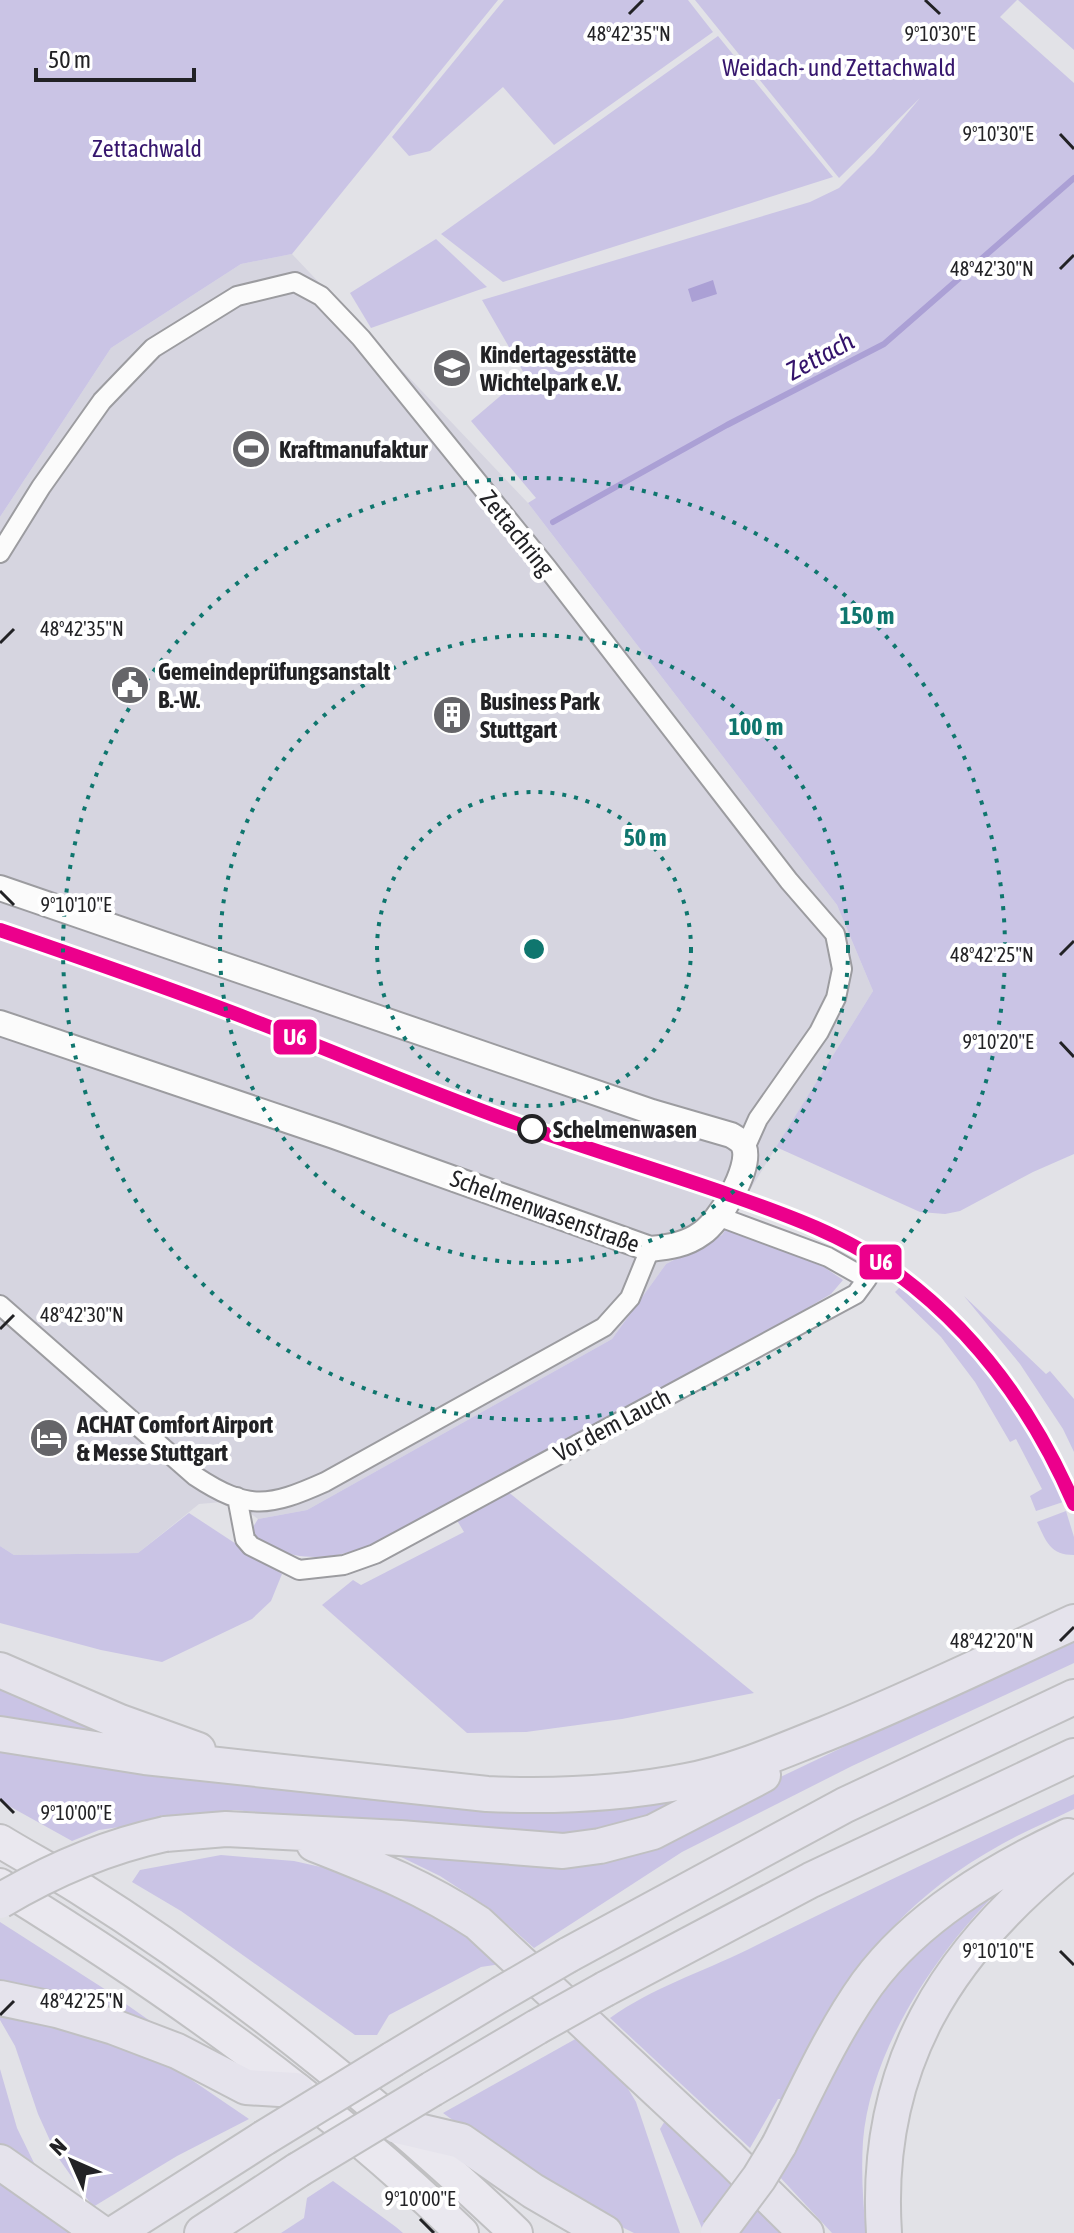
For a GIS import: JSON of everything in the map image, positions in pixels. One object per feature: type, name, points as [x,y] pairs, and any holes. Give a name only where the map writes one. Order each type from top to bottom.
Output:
[{"type":"highway","points":[[0,1734],[113,1752],[487,1794],[576,1795],[688,1781],[744,1767],[887,1709],[1074,1622]]},
{"type":"highway","points":[[0,1670],[120,1722],[190,1746],[235,1766]]},
{"type":"highway","points":[[0,2162],[115,2230],[501,1994],[713,1874],[845,1805],[1074,1697]]},
{"type":"highway","points":[[0,1901],[38,1878],[79,1859],[127,1842],[165,1834],[226,1829],[552,1850],[600,1846],[653,1832],[675,1822],[887,1709]]},
{"type":"highway","points":[[202,2233],[298,2170],[605,1989],[798,1887],[1074,1756]]},
{"type":"highway","points":[[288,1833],[389,1872],[437,1896],[478,1923],[806,2233]]},
{"type":"highway","points":[[718,2233],[779,2145],[848,2014],[868,1983],[894,1952],[926,1922],[976,1887],[1074,1833]]},
{"type":"highway","points":[[0,1841],[79,1888],[212,1979],[303,2048],[397,2126],[516,2233]]},
{"type":"highway","points":[[884,2233],[886,2140],[895,2094],[930,2010],[977,1940],[1036,1881],[1074,1850]]},
{"type":"highway","points":[[0,1885],[166,1993],[296,2090],[462,2233]]},
{"type":"highway","points":[[0,1998],[57,2010],[114,2027],[177,2051],[246,2087],[296,2090]]},
{"type":"highway","points":[[397,2126],[461,2141],[533,2191],[605,2233]]},
{"type":"street","name":"Zettachring","points":[[0,553],[41,487],[102,401],[153,348],[237,296],[295,282],[321,296],[361,338],[548,569],[789,881],[835,934],[842,969],[836,998],[819,1032],[758,1119],[745,1148]]},
{"type":"street","points":[[0,888],[652,1112],[731,1135],[745,1148]]},
{"type":"street","name":"Schelmenwasenstraße","points":[[0,1023],[305,1126],[650,1249],[688,1242],[720,1217],[741,1173],[745,1148]]},
{"type":"street","name":"Vor dem Lauch","points":[[237,1497],[245,1539],[260,1552],[299,1570],[344,1565],[389,1546],[856,1294],[867,1279],[828,1257],[720,1217]]},
{"type":"street","points":[[0,1305],[195,1476],[214,1488],[262,1503],[286,1500],[325,1482],[604,1327],[630,1298],[650,1249]]},
{"type":"shaded area","points":[[292,254],[528,503],[837,905],[873,991],[722,1235],[666,1264],[612,1339],[307,1510],[258,1519],[234,1501],[199,1504],[138,1553],[14,1555],[0,1546],[0,517],[111,348],[241,264]]},
{"type":"shaded area","points":[[713,280],[717,294],[692,302],[688,289]]},
{"type":"green space","name":"Zettachwald","points":[[0,0],[498,0],[292,254],[241,264],[111,348],[0,517]]},
{"type":"green space","points":[[504,0],[688,0],[713,32],[554,145],[503,87],[430,151],[409,156],[392,137]]},
{"type":"green space","name":"Weidach- und Zettachwald","points":[[695,0],[1017,0],[1000,17],[1074,83],[1074,1154],[960,1211],[945,1214],[920,1212],[776,1147],[873,991],[837,905],[528,503],[536,498],[471,421],[525,375],[482,300],[810,202],[839,188],[874,153],[920,98],[839,178]]},
{"type":"green space","points":[[1018,0],[1074,0],[1074,50]]},
{"type":"green space","points":[[718,36],[833,177],[503,282],[441,234]]},
{"type":"green space","points":[[436,239],[487,287],[371,328],[350,293]]},
{"type":"green space","points":[[726,1229],[824,1267],[843,1280],[831,1294],[782,1323],[371,1545],[346,1553],[310,1557],[273,1549],[257,1539],[253,1527],[258,1519],[307,1510],[612,1339],[666,1264],[722,1235]]},
{"type":"green space","points":[[901,1286],[961,1341],[994,1377],[1024,1422],[1066,1501],[1036,1511],[1030,1496],[1042,1489],[1016,1439],[1010,1442],[975,1382],[941,1337],[895,1292]]},
{"type":"green space","points":[[964,1296],[1046,1374],[1050,1371],[1074,1399],[1074,1452],[1063,1429],[1020,1364]]},
{"type":"green space","points":[[507,1491],[754,1693],[622,1719],[526,1732],[467,1733],[322,1605],[353,1580],[361,1585],[464,1532],[455,1517]]},
{"type":"green space","points":[[1066,1511],[1074,1537],[1074,1555],[1054,1550],[1037,1522]]},
{"type":"green space","points":[[189,1513],[282,1574],[271,1601],[252,1619],[162,1662],[101,1650],[0,1623],[0,1546],[14,1555],[138,1553]]},
{"type":"green space","points":[[1074,1637],[1074,1663],[852,1766],[682,1852],[534,1948],[489,1908],[440,1876],[395,1854],[509,1859],[772,1781]]},
{"type":"green space","points":[[0,1681],[140,1742],[0,1724]]},
{"type":"green space","points":[[0,1745],[36,1752],[708,1791],[600,1836],[439,1829],[234,1810],[99,1830],[72,1841],[0,1801]]},
{"type":"green space","points":[[1074,1794],[1074,1809],[1011,1839],[962,1868],[897,1922],[846,1985],[782,2099],[778,2099],[750,2148],[610,2018],[660,1989]]},
{"type":"green space","points":[[221,1855],[294,1861],[352,1874],[455,1925],[501,1964],[481,1967],[389,2015],[377,2035],[355,2035],[181,1911],[132,1882],[140,1870]]},
{"type":"green space","points":[[1019,1871],[965,1927],[940,1959],[897,2029],[869,2104],[863,2141],[866,2233],[832,2233],[777,2174],[837,2052],[899,1962]]},
{"type":"green space","points":[[0,1922],[103,1988],[163,2030],[0,1984]]},
{"type":"green space","points":[[0,2008],[158,2057],[249,2119],[177,2156],[93,2207],[57,2156],[38,2114],[15,2046],[0,2020]]},
{"type":"green space","points":[[579,2037],[621,2077],[636,2102],[680,2233],[634,2233],[553,2193],[443,2113]]},
{"type":"green space","points":[[0,2069],[17,2128],[35,2165],[30,2170],[0,2148]]},
{"type":"green space","points":[[666,2119],[786,2233],[704,2233],[660,2129]]},
{"type":"green space","points":[[0,2176],[77,2233],[0,2233]]},
{"type":"green space","points":[[333,2181],[403,2233],[281,2233],[304,2218],[307,2198]]},
{"type":"waterway","name":"Zettach","points":[[553,522],[727,425],[884,344],[1074,178]]},
{"type":"transit line","name":"U6","points":[[0,930],[197,999],[498,1117],[773,1210],[857,1248],[925,1295],[977,1348],[1041,1437],[1074,1504]]},
{"type":"place","name":"Kindertagesstätte Wichtelpark e.V.","points":[[452,368]]},
{"type":"place","name":"Kraftmanufaktur","points":[[251,449]]},
{"type":"place","name":"Gemeindeprüfungsanstalt B.-W.","points":[[130,685]]},
{"type":"place","name":"Business Park Stuttgart","points":[[452,715]]},
{"type":"place","name":"Schelmenwasen","points":[[532,1129]]},
{"type":"place","name":"ACHAT Comfort Airport & Messe Stuttgart","points":[[49,1438]]}]
